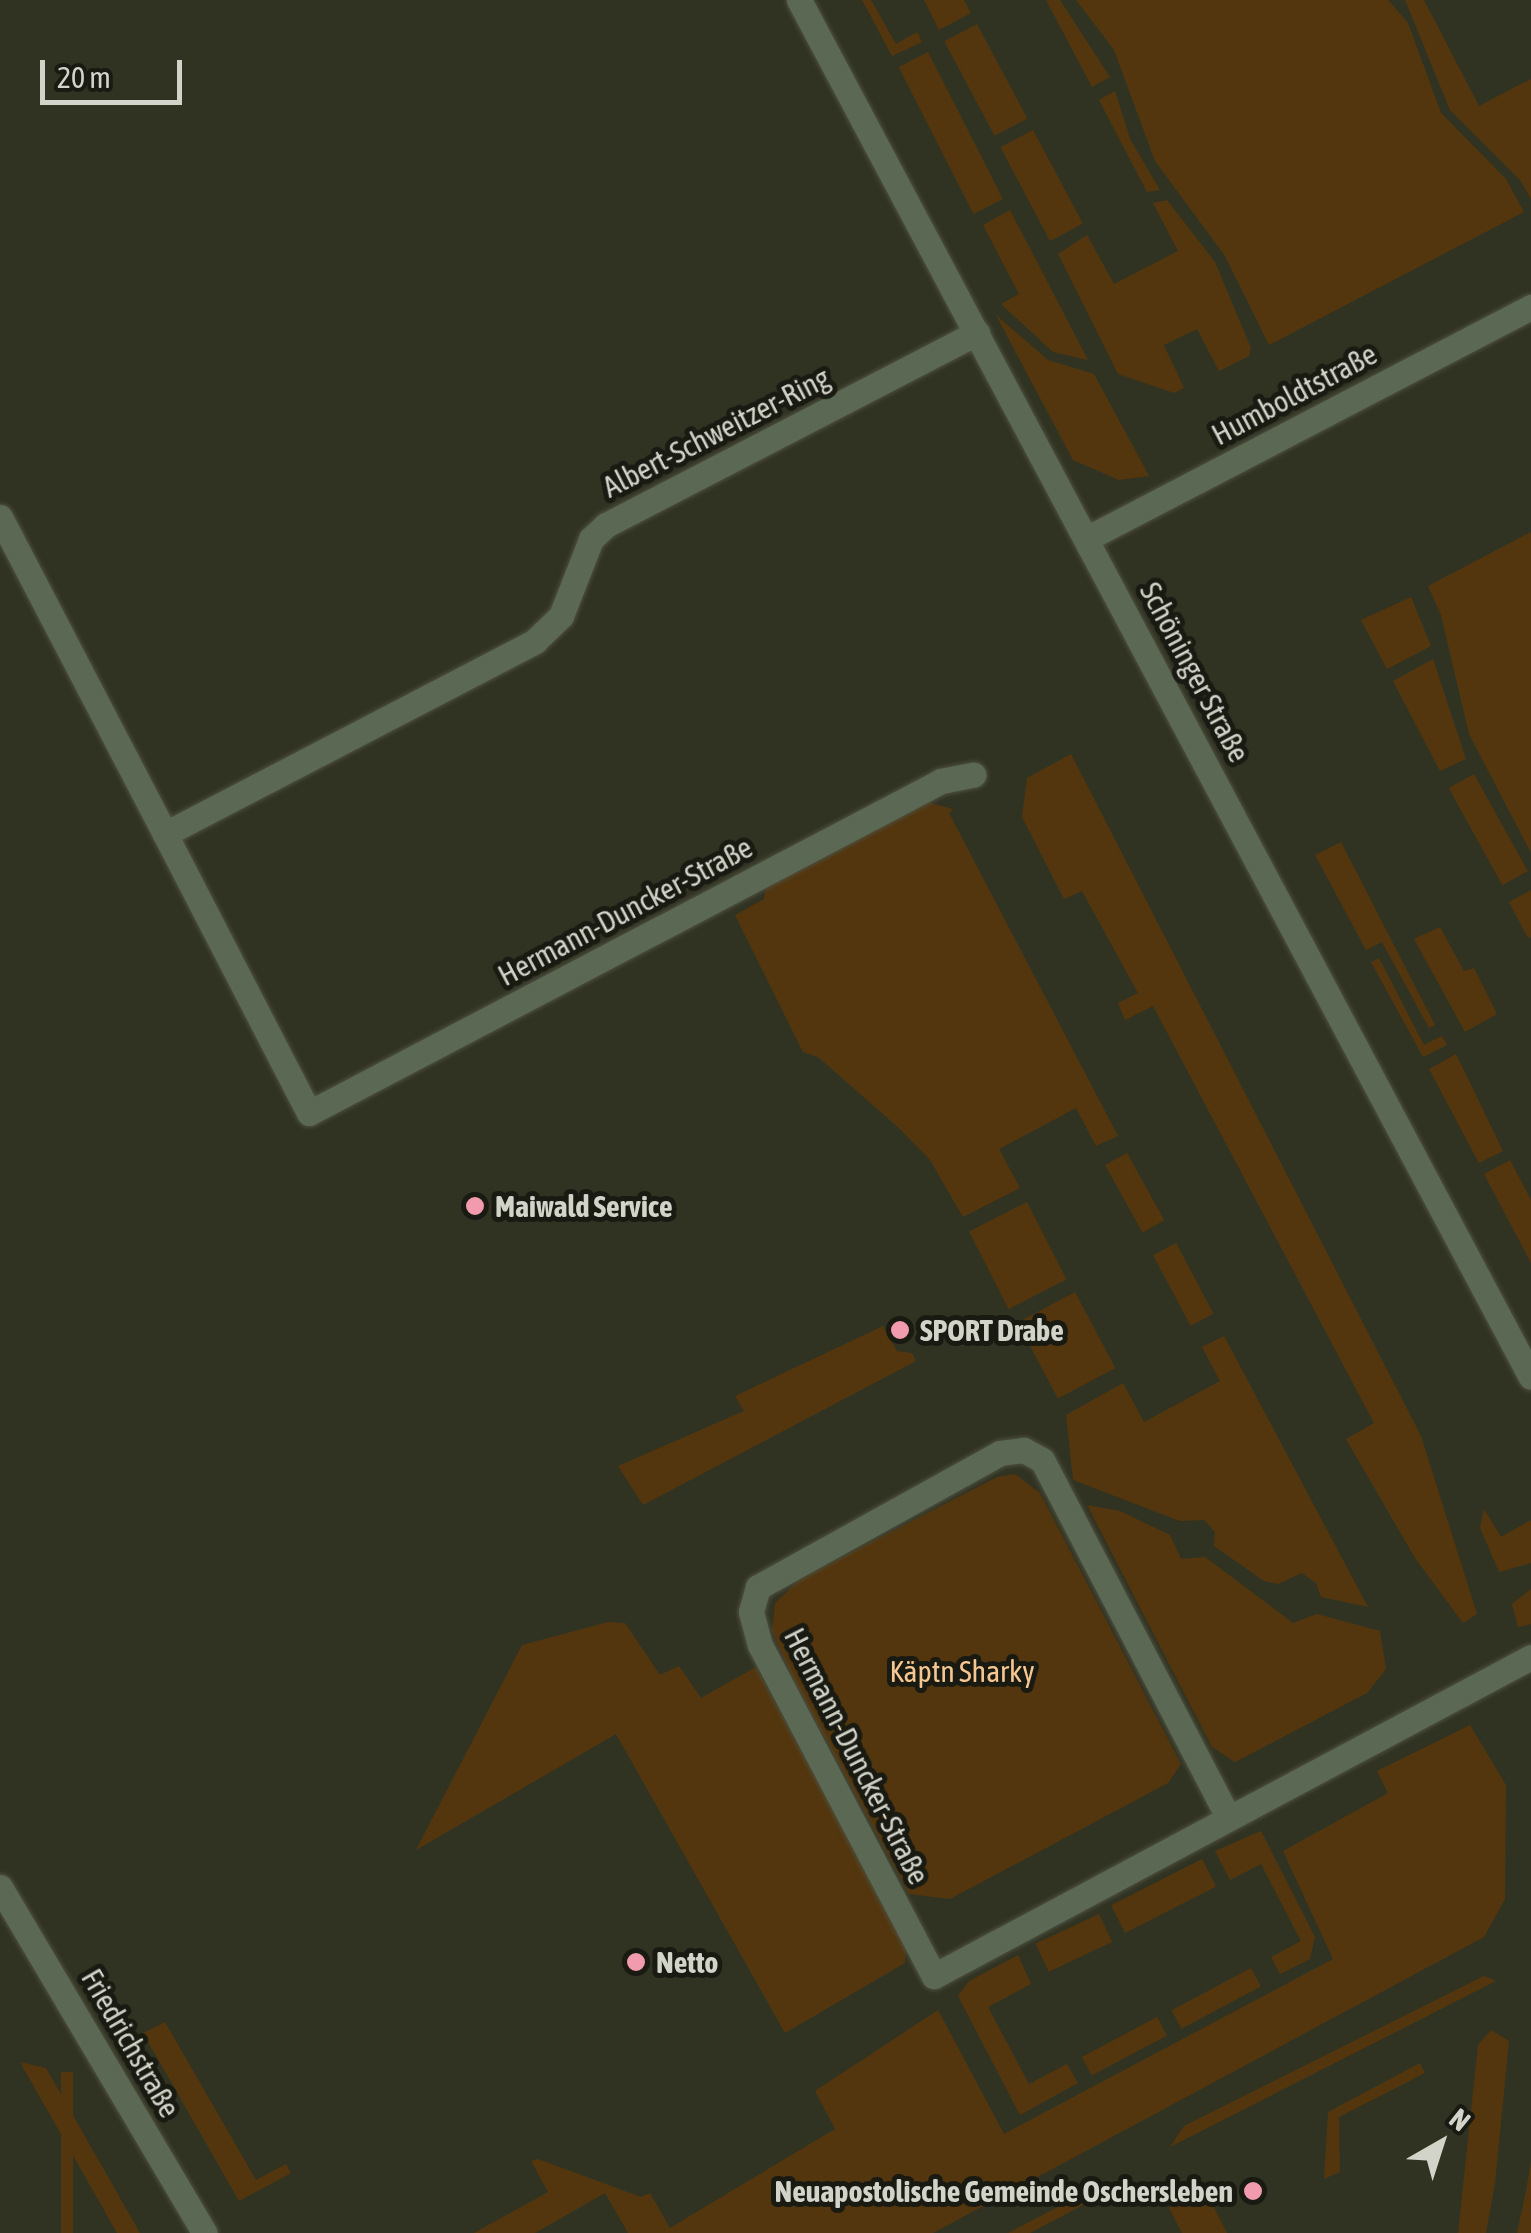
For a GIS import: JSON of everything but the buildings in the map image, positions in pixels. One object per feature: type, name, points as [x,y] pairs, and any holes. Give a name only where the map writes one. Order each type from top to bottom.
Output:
[{"type":"street","name":"Schöninger Straße","points":[[798,0],[1531,1377]]},
{"type":"street","name":"Humboldtstraße","points":[[1086,539],[1531,307]]},
{"type":"street","name":"Albert-Schweitzer-Ring","points":[[165,834],[534,641],[561,616],[590,539],[606,525],[977,332]]},
{"type":"street","points":[[0,517],[165,834]]},
{"type":"street","name":"Hermann-Duncker-Straße","points":[[165,834],[310,1113],[942,781],[973,774]]},
{"type":"street","name":"Hermann-Duncker-Straße","points":[[1227,1814],[1042,1460],[1024,1450],[1000,1453],[782,1568],[758,1587],[752,1612],[760,1645],[934,1976],[1227,1814],[1531,1657]]},
{"type":"street","name":"Friedrichstraße","points":[[0,1887],[205,2233]]},
{"type":"green space","points":[[862,0],[871,0],[896,44],[917,32],[922,42],[892,56]]},
{"type":"green space","points":[[924,0],[964,0],[971,13],[939,30]]},
{"type":"green space","points":[[1046,0],[1060,0],[1110,77],[1092,87]]},
{"type":"green space","points":[[1076,0],[1388,0],[1408,23],[1441,113],[1506,179],[1524,212],[1269,345],[1225,256],[1155,161],[1114,50]]},
{"type":"green space","points":[[1405,0],[1424,0],[1479,106],[1531,79],[1531,199],[1520,180],[1450,110]]},
{"type":"green space","points":[[977,24],[1027,118],[995,136],[944,41]]},
{"type":"green space","points":[[928,52],[1003,199],[974,214],[899,67]]},
{"type":"green space","points":[[1115,91],[1130,139],[1160,190],[1147,192],[1099,100]]},
{"type":"green space","points":[[1033,130],[1083,224],[1050,241],[1000,147]]},
{"type":"green space","points":[[1167,200],[1215,262],[1251,348],[1249,356],[1219,371],[1197,329],[1164,345],[1184,388],[1174,393],[1118,374],[1058,254],[1087,235],[1114,284],[1178,251],[1153,203]]},
{"type":"green space","points":[[1010,210],[1088,360],[1053,352],[1001,304],[1019,294],[983,225]]},
{"type":"green space","points":[[996,315],[1048,360],[1094,374],[1149,476],[1119,480],[1073,460]]},
{"type":"green space","points":[[1531,532],[1531,853],[1469,734],[1441,615],[1428,586]]},
{"type":"green space","points":[[1411,597],[1431,646],[1387,669],[1361,620]]},
{"type":"green space","points":[[1433,659],[1466,759],[1440,771],[1393,681]]},
{"type":"green space","points":[[1071,754],[1421,1436],[1477,1614],[1463,1623],[1415,1558],[1346,1439],[1374,1423],[1153,1006],[1125,1020],[1118,1003],[1138,993],[1082,891],[1064,899],[1022,817],[1027,778]]},
{"type":"green space","points":[[1474,774],[1528,871],[1502,885],[1449,788]]},
{"type":"green space","points":[[926,802],[953,809],[949,813],[1118,1136],[1096,1146],[1076,1108],[999,1149],[1020,1188],[963,1217],[930,1160],[900,1129],[818,1057],[803,1052],[735,915],[764,899],[766,888]]},
{"type":"green space","points":[[1341,842],[1435,1025],[1429,1028],[1382,942],[1366,950],[1315,855]]},
{"type":"green space","points":[[1531,890],[1531,937],[1528,938],[1509,902]]},
{"type":"green space","points":[[1440,927],[1464,971],[1474,968],[1497,1014],[1465,1032],[1414,939]]},
{"type":"green space","points":[[1379,958],[1424,1045],[1442,1036],[1447,1045],[1423,1057],[1371,962]]},
{"type":"green space","points":[[1456,1054],[1503,1151],[1479,1163],[1429,1069]]},
{"type":"green space","points":[[1127,1153],[1164,1220],[1142,1232],[1105,1165]]},
{"type":"green space","points":[[1510,1160],[1531,1200],[1531,1263],[1484,1174]]},
{"type":"green space","points":[[1027,1202],[1066,1280],[1009,1309],[969,1232]]},
{"type":"green space","points":[[1176,1243],[1214,1314],[1191,1326],[1153,1255]]},
{"type":"green space","points":[[1075,1292],[1115,1368],[1058,1398],[1018,1323]]},
{"type":"green space","points":[[883,1326],[897,1351],[912,1353],[916,1361],[643,1505],[618,1466],[744,1411],[735,1396]]},
{"type":"green space","points":[[1224,1336],[1368,1607],[1321,1597],[1316,1583],[1302,1573],[1278,1584],[1264,1581],[1214,1546],[1215,1532],[1204,1520],[1180,1521],[1073,1480],[1066,1415],[1123,1383],[1144,1422],[1220,1381],[1202,1347]]},
{"type":"green space","name":"Käptn Sharky","points":[[1015,1474],[1040,1493],[1181,1764],[1168,1783],[950,1899],[909,1894],[792,1677],[772,1631],[775,1603],[800,1579],[997,1477]]},
{"type":"green space","points":[[1087,1505],[1120,1511],[1170,1535],[1181,1559],[1205,1557],[1293,1623],[1317,1614],[1380,1631],[1386,1669],[1367,1693],[1235,1762],[1212,1747]]},
{"type":"green space","points":[[1484,1509],[1501,1537],[1531,1520],[1531,1563],[1499,1572],[1480,1528]]},
{"type":"green space","points":[[1531,1589],[1531,1624],[1518,1627],[1512,1604]]},
{"type":"green space","points":[[608,1622],[625,1623],[660,1675],[679,1666],[701,1698],[756,1667],[906,1946],[905,1963],[785,2033],[616,1734],[416,1850],[522,1645]]},
{"type":"green space","points":[[1470,1725],[1506,1785],[1505,1899],[1484,1937],[933,2233],[628,2233],[605,2193],[535,2233],[474,2233],[548,2192],[531,2161],[538,2159],[641,2197],[650,2193],[670,2228],[835,2129],[815,2091],[938,2010],[1004,2134],[1333,1959],[1283,1851],[1388,1793],[1377,1771]]},
{"type":"green space","points":[[1261,1831],[1315,1937],[1310,1959],[1280,1974],[1271,1957],[1301,1941],[1261,1864],[1230,1880],[1215,1851]]},
{"type":"green space","points":[[1202,1859],[1216,1887],[1125,1933],[1111,1905]]},
{"type":"green space","points":[[1099,1914],[1112,1942],[1049,1972],[1036,1944]]},
{"type":"green space","points":[[1018,1955],[1031,1984],[988,2007],[1029,2084],[1067,2064],[1078,2083],[1020,2115],[958,1996],[969,1981]]},
{"type":"green space","points":[[1251,1968],[1261,1987],[1181,2029],[1172,2010]]},
{"type":"green space","points":[[1484,1976],[1496,1981],[1170,2147],[1184,2126]]},
{"type":"green space","points":[[1157,2017],[1167,2036],[1092,2075],[1082,2057]]},
{"type":"green space","points":[[165,2022],[256,2180],[286,2164],[291,2173],[239,2201],[143,2033]]},
{"type":"green space","points":[[1491,2030],[1509,2041],[1495,2183],[1486,2233],[1458,2233],[1478,2045]]},
{"type":"green space","points":[[20,2062],[46,2068],[140,2233],[117,2233]]},
{"type":"green space","points":[[1420,2063],[1425,2073],[1339,2117],[1340,2172],[1324,2179],[1328,2112]]},
{"type":"green space","points":[[61,2072],[73,2072],[73,2233],[61,2233]]},
{"type":"green space","points":[[1531,2161],[1531,2233],[1517,2233],[1526,2191]]},
{"type":"green space","points":[[1106,2182],[1121,2185],[1030,2233],[1008,2233]]},
{"type":"green space","points":[[1204,2188],[1227,2233],[1182,2233],[1169,2208]]},
{"type":"place","name":"Maiwald Service","points":[[475,1206]]},
{"type":"place","name":"SPORT Drabe","points":[[900,1330]]},
{"type":"place","name":"Netto","points":[[636,1962]]},
{"type":"place","name":"Neuapostolische Gemeinde Oschersleben","points":[[1253,2191]]}]
